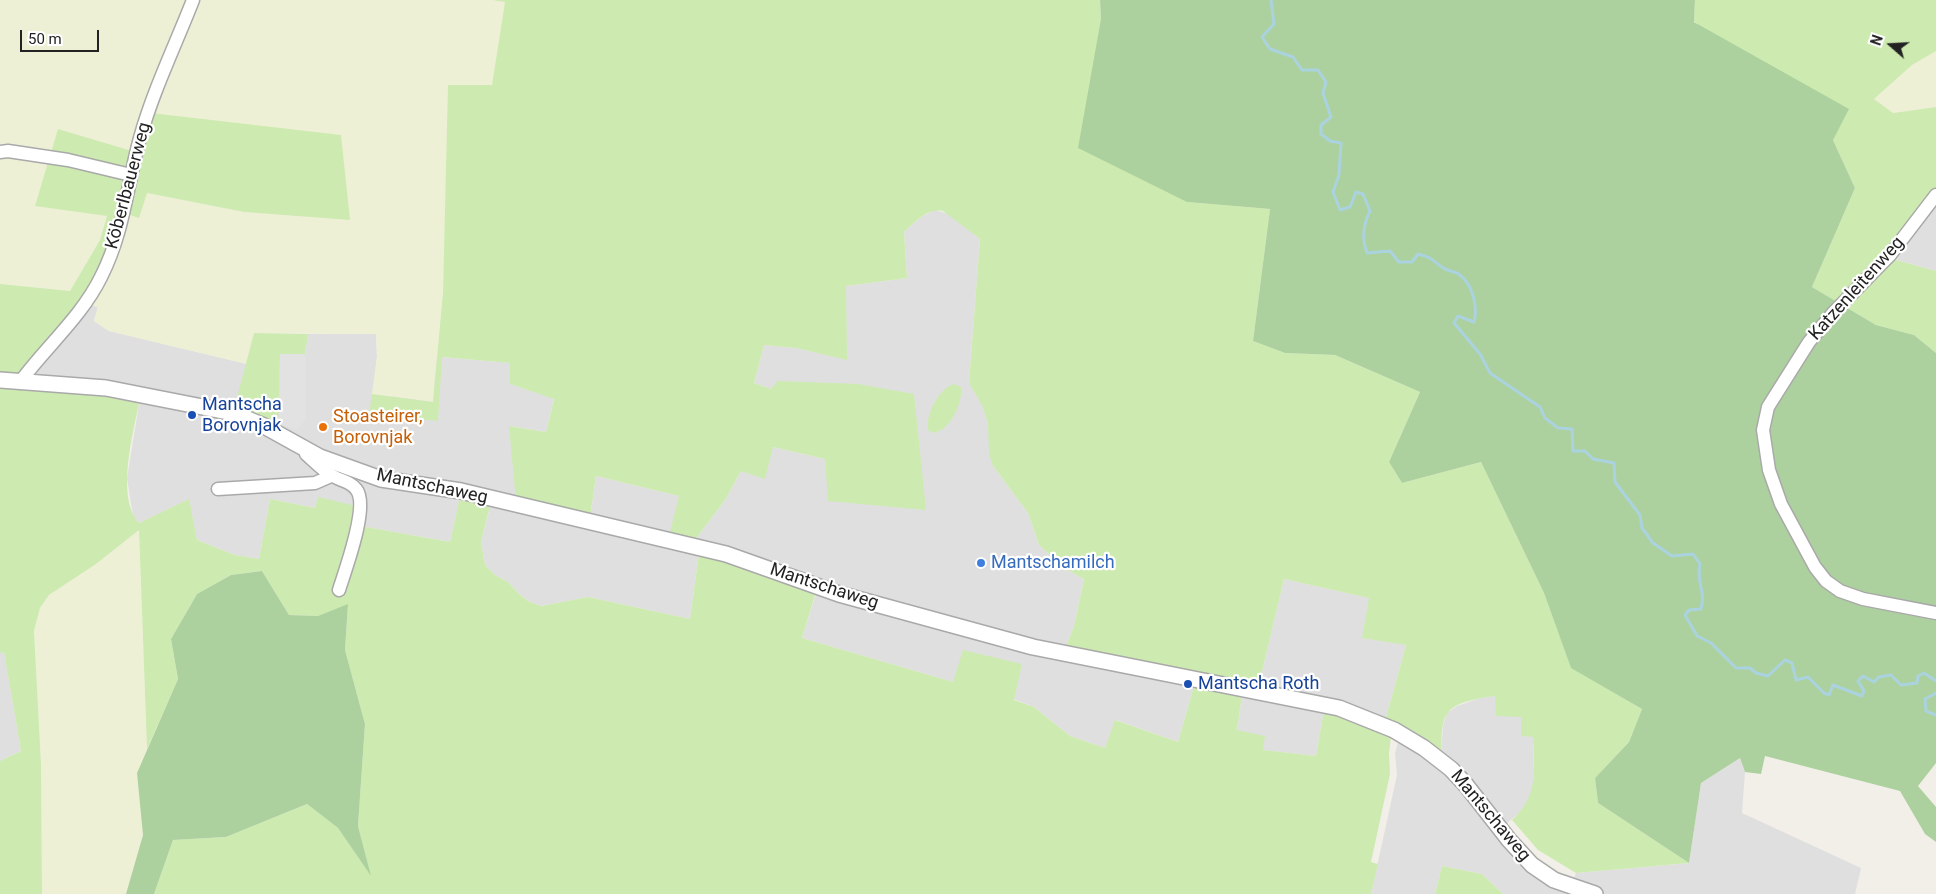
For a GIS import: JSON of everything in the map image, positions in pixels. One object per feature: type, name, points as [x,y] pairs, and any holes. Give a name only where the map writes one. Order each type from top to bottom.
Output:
[{"type":"street","name":"Köberlbauerweg","points":[[20,382],[76,314],[101,278],[122,225],[131,175],[151,104],[193,0]]},
{"type":"street","points":[[0,152],[8,151],[68,160],[131,175]]},
{"type":"street","name":"Katzenleitenweg","points":[[1936,195],[1890,255],[1832,313],[1809,342],[1768,407],[1762,430],[1769,470],[1781,504],[1815,567],[1826,581],[1840,591],[1863,599],[1936,613]]},
{"type":"street","name":"Mantschaweg","points":[[0,380],[106,388],[193,404],[241,416],[320,457],[381,479],[461,491],[726,554],[839,594],[1033,647],[1339,708],[1394,730],[1424,748],[1456,774],[1509,840],[1532,865],[1554,880],[1595,894]]},
{"type":"street","points":[[292,442],[331,476],[350,483],[358,491],[361,506],[339,590]]},
{"type":"street","points":[[218,489],[315,483],[331,476]]},
{"type":"street","points":[[350,483],[381,479]]},
{"type":"shaded area","points":[[1936,201],[1936,271],[1896,260],[1908,238]]},
{"type":"shaded area","points":[[935,210],[949,214],[980,239],[969,383],[983,405],[988,423],[993,466],[1028,513],[1039,545],[1066,569],[1084,579],[1074,626],[1065,649],[1194,686],[1178,742],[1116,720],[1105,748],[1070,736],[1034,707],[1013,699],[1022,664],[953,682],[802,638],[818,587],[694,541],[725,500],[741,471],[773,447],[825,459],[926,510],[771,389],[754,383],[764,345],[796,348],[846,359],[846,286],[907,278],[904,232],[921,217]]},
{"type":"shaded area","points":[[87,304],[98,307],[94,321],[109,331],[247,364],[232,417],[280,354],[305,354],[308,334],[376,334],[377,357],[370,413],[441,357],[511,363],[510,384],[554,398],[546,432],[510,426],[590,518],[596,476],[679,496],[699,553],[690,619],[588,597],[541,606],[528,601],[508,582],[495,575],[485,565],[481,542],[489,511],[460,498],[450,542],[355,525],[318,497],[315,508],[270,499],[259,559],[235,555],[197,540],[188,500],[139,523],[133,516],[127,478],[140,398],[39,376],[36,372],[36,368]]},
{"type":"shaded area","points":[[280,354],[305,354],[306,419],[297,430],[279,424]]},
{"type":"shaded area","points":[[1284,579],[1370,598],[1406,645],[1385,721],[1324,710],[1316,756],[1262,750],[1237,730],[1242,695],[1260,680]]},
{"type":"shaded area","points":[[4,651],[21,751],[0,761],[0,653]]},
{"type":"shaded area","points":[[1495,696],[1521,716],[1533,737],[1534,772],[1533,789],[1528,801],[1520,812],[1496,833],[1568,892],[1576,873],[1689,863],[1701,783],[1740,758],[1745,772],[1742,813],[1861,868],[1855,894],[1503,894],[1482,874],[1442,866],[1435,894],[1371,894],[1397,775],[1395,753],[1399,739],[1441,754],[1443,725],[1447,713],[1457,706],[1480,698]]},
{"type":"green space","points":[[0,0],[190,0],[132,151],[58,129],[98,214],[107,216],[100,240],[70,291],[0,284]]},
{"type":"green space","points":[[199,0],[492,0],[505,2],[492,86],[449,85],[443,292],[433,402],[372,394],[377,357],[376,334],[254,333],[247,364],[109,331],[94,321],[98,307],[87,304],[120,247],[130,215],[139,217],[146,193],[244,212],[350,220],[151,113]]},
{"type":"green space","points":[[492,0],[1100,0],[1101,19],[1187,202],[1270,209],[1253,341],[1285,353],[1335,355],[1420,392],[1389,462],[1402,483],[1481,462],[1544,593],[1571,667],[1642,709],[1629,742],[1595,778],[1598,803],[1689,863],[1576,873],[1538,850],[1512,820],[1527,801],[1531,792],[1534,772],[1533,737],[1521,736],[1521,717],[1496,716],[1495,696],[1462,703],[1451,710],[1445,718],[1442,728],[1441,754],[1385,721],[1406,645],[1362,638],[1369,598],[1284,579],[1260,680],[1255,686],[1065,649],[1074,626],[1084,579],[1066,569],[1039,545],[1028,513],[993,466],[989,454],[988,423],[982,405],[969,383],[980,239],[943,211],[927,214],[904,232],[907,278],[846,286],[847,360],[796,348],[764,345],[754,383],[771,389],[778,381],[858,384],[914,394],[926,510],[828,501],[825,459],[773,447],[765,479],[741,471],[725,500],[694,541],[669,536],[679,496],[596,476],[590,518],[516,501],[509,426],[546,432],[554,399],[510,384],[510,363],[442,357],[438,421],[369,414],[372,394],[433,402],[443,292],[448,85],[492,85],[505,2]]},
{"type":"green space","points":[[1100,0],[1695,0],[1694,22],[1849,109],[1833,140],[1855,188],[1812,287],[1876,325],[1914,335],[1936,353],[1936,763],[1918,786],[1936,807],[1936,842],[1925,834],[1900,791],[1765,756],[1761,774],[1745,772],[1740,758],[1701,783],[1689,863],[1598,803],[1595,778],[1629,742],[1642,709],[1571,668],[1544,593],[1481,462],[1402,483],[1389,462],[1420,392],[1335,355],[1285,353],[1253,341],[1270,209],[1187,202],[1078,148],[1101,19]]},
{"type":"green space","points":[[1695,0],[1936,0],[1936,51],[1912,65],[1874,99],[1893,113],[1936,107],[1936,201],[1908,238],[1896,260],[1936,271],[1936,353],[1914,335],[1876,325],[1812,287],[1855,188],[1833,140],[1694,21]]},
{"type":"green space","points":[[1936,51],[1936,107],[1893,113],[1874,99],[1912,65]]},
{"type":"green space","points":[[151,113],[341,135],[350,220],[244,212],[147,193],[139,218],[130,215],[135,175]]},
{"type":"green space","points":[[58,129],[132,151],[123,209],[92,287],[20,375],[0,375],[0,284],[70,291],[100,240],[107,216],[35,206]]},
{"type":"green space","points":[[254,333],[308,334],[305,354],[280,354],[278,428],[234,409]]},
{"type":"green space","points":[[954,384],[961,387],[958,408],[945,427],[933,433],[928,430],[928,424],[934,403],[943,391]]},
{"type":"green space","points":[[0,385],[140,398],[128,463],[127,480],[128,497],[132,511],[139,523],[189,499],[197,540],[235,555],[259,559],[270,499],[315,508],[318,497],[356,506],[355,525],[450,542],[460,497],[490,506],[481,542],[485,565],[495,575],[508,582],[528,601],[541,606],[588,597],[690,619],[699,553],[719,557],[816,592],[802,638],[953,682],[963,650],[1022,664],[1014,700],[1034,707],[1070,736],[1105,748],[1115,720],[1178,742],[1194,686],[1242,695],[1237,730],[1265,736],[1263,750],[1316,756],[1324,710],[1391,736],[1389,753],[1390,774],[1371,862],[1378,864],[1371,894],[154,894],[173,840],[226,837],[307,804],[338,828],[370,874],[358,826],[365,724],[345,650],[348,605],[318,616],[289,615],[262,571],[231,575],[197,594],[171,639],[178,679],[147,749],[139,530],[96,564],[49,595],[40,608],[34,631],[41,764],[42,894],[0,894],[0,761],[21,751],[4,652],[0,653]]},
{"type":"green space","points":[[139,530],[147,749],[137,773],[143,835],[126,894],[42,894],[41,764],[34,631],[40,608],[49,595],[96,564]]},
{"type":"green space","points":[[262,571],[289,615],[318,616],[348,604],[345,650],[365,724],[358,826],[371,876],[338,828],[307,804],[226,837],[173,840],[154,894],[126,894],[143,835],[137,773],[178,679],[171,639],[197,594],[231,575]]},
{"type":"green space","points":[[1442,866],[1482,874],[1503,894],[1435,894]]},
{"type":"waterway","points":[[1271,0],[1274,24],[1262,37],[1270,49],[1293,57],[1302,70],[1318,70],[1326,82],[1323,93],[1331,117],[1321,125],[1321,134],[1330,141],[1341,143],[1339,175],[1333,192],[1340,210],[1350,207],[1356,192],[1363,194],[1370,211],[1364,232],[1367,253],[1390,251],[1399,262],[1412,262],[1418,254],[1431,259],[1464,279],[1471,291],[1475,304],[1474,322],[1458,316],[1454,323],[1480,354],[1490,373],[1540,407],[1545,418],[1558,428],[1572,429],[1573,451],[1585,451],[1593,459],[1614,463],[1615,482],[1640,515],[1642,528],[1653,543],[1672,556],[1693,554],[1700,564],[1701,609],[1689,610],[1685,615],[1697,636],[1711,643],[1736,668],[1750,668],[1756,673],[1768,676],[1785,660],[1792,663],[1796,680],[1808,677],[1824,693],[1829,695],[1833,685],[1862,696],[1864,691],[1858,681],[1863,676],[1874,682],[1879,677],[1891,675],[1901,685],[1917,683],[1918,676],[1924,673],[1936,681]]},
{"type":"waterway","points":[[1936,693],[1925,699],[1926,711],[1936,715]]},
{"type":"place","name":"Mantscha Borovnjak","points":[[192,415]]},
{"type":"place","name":"Stoasteirer, Borovnjak","points":[[323,427]]},
{"type":"place","name":"Mantschamilch","points":[[981,563]]},
{"type":"place","name":"Mantscha Roth","points":[[1188,684]]}]
